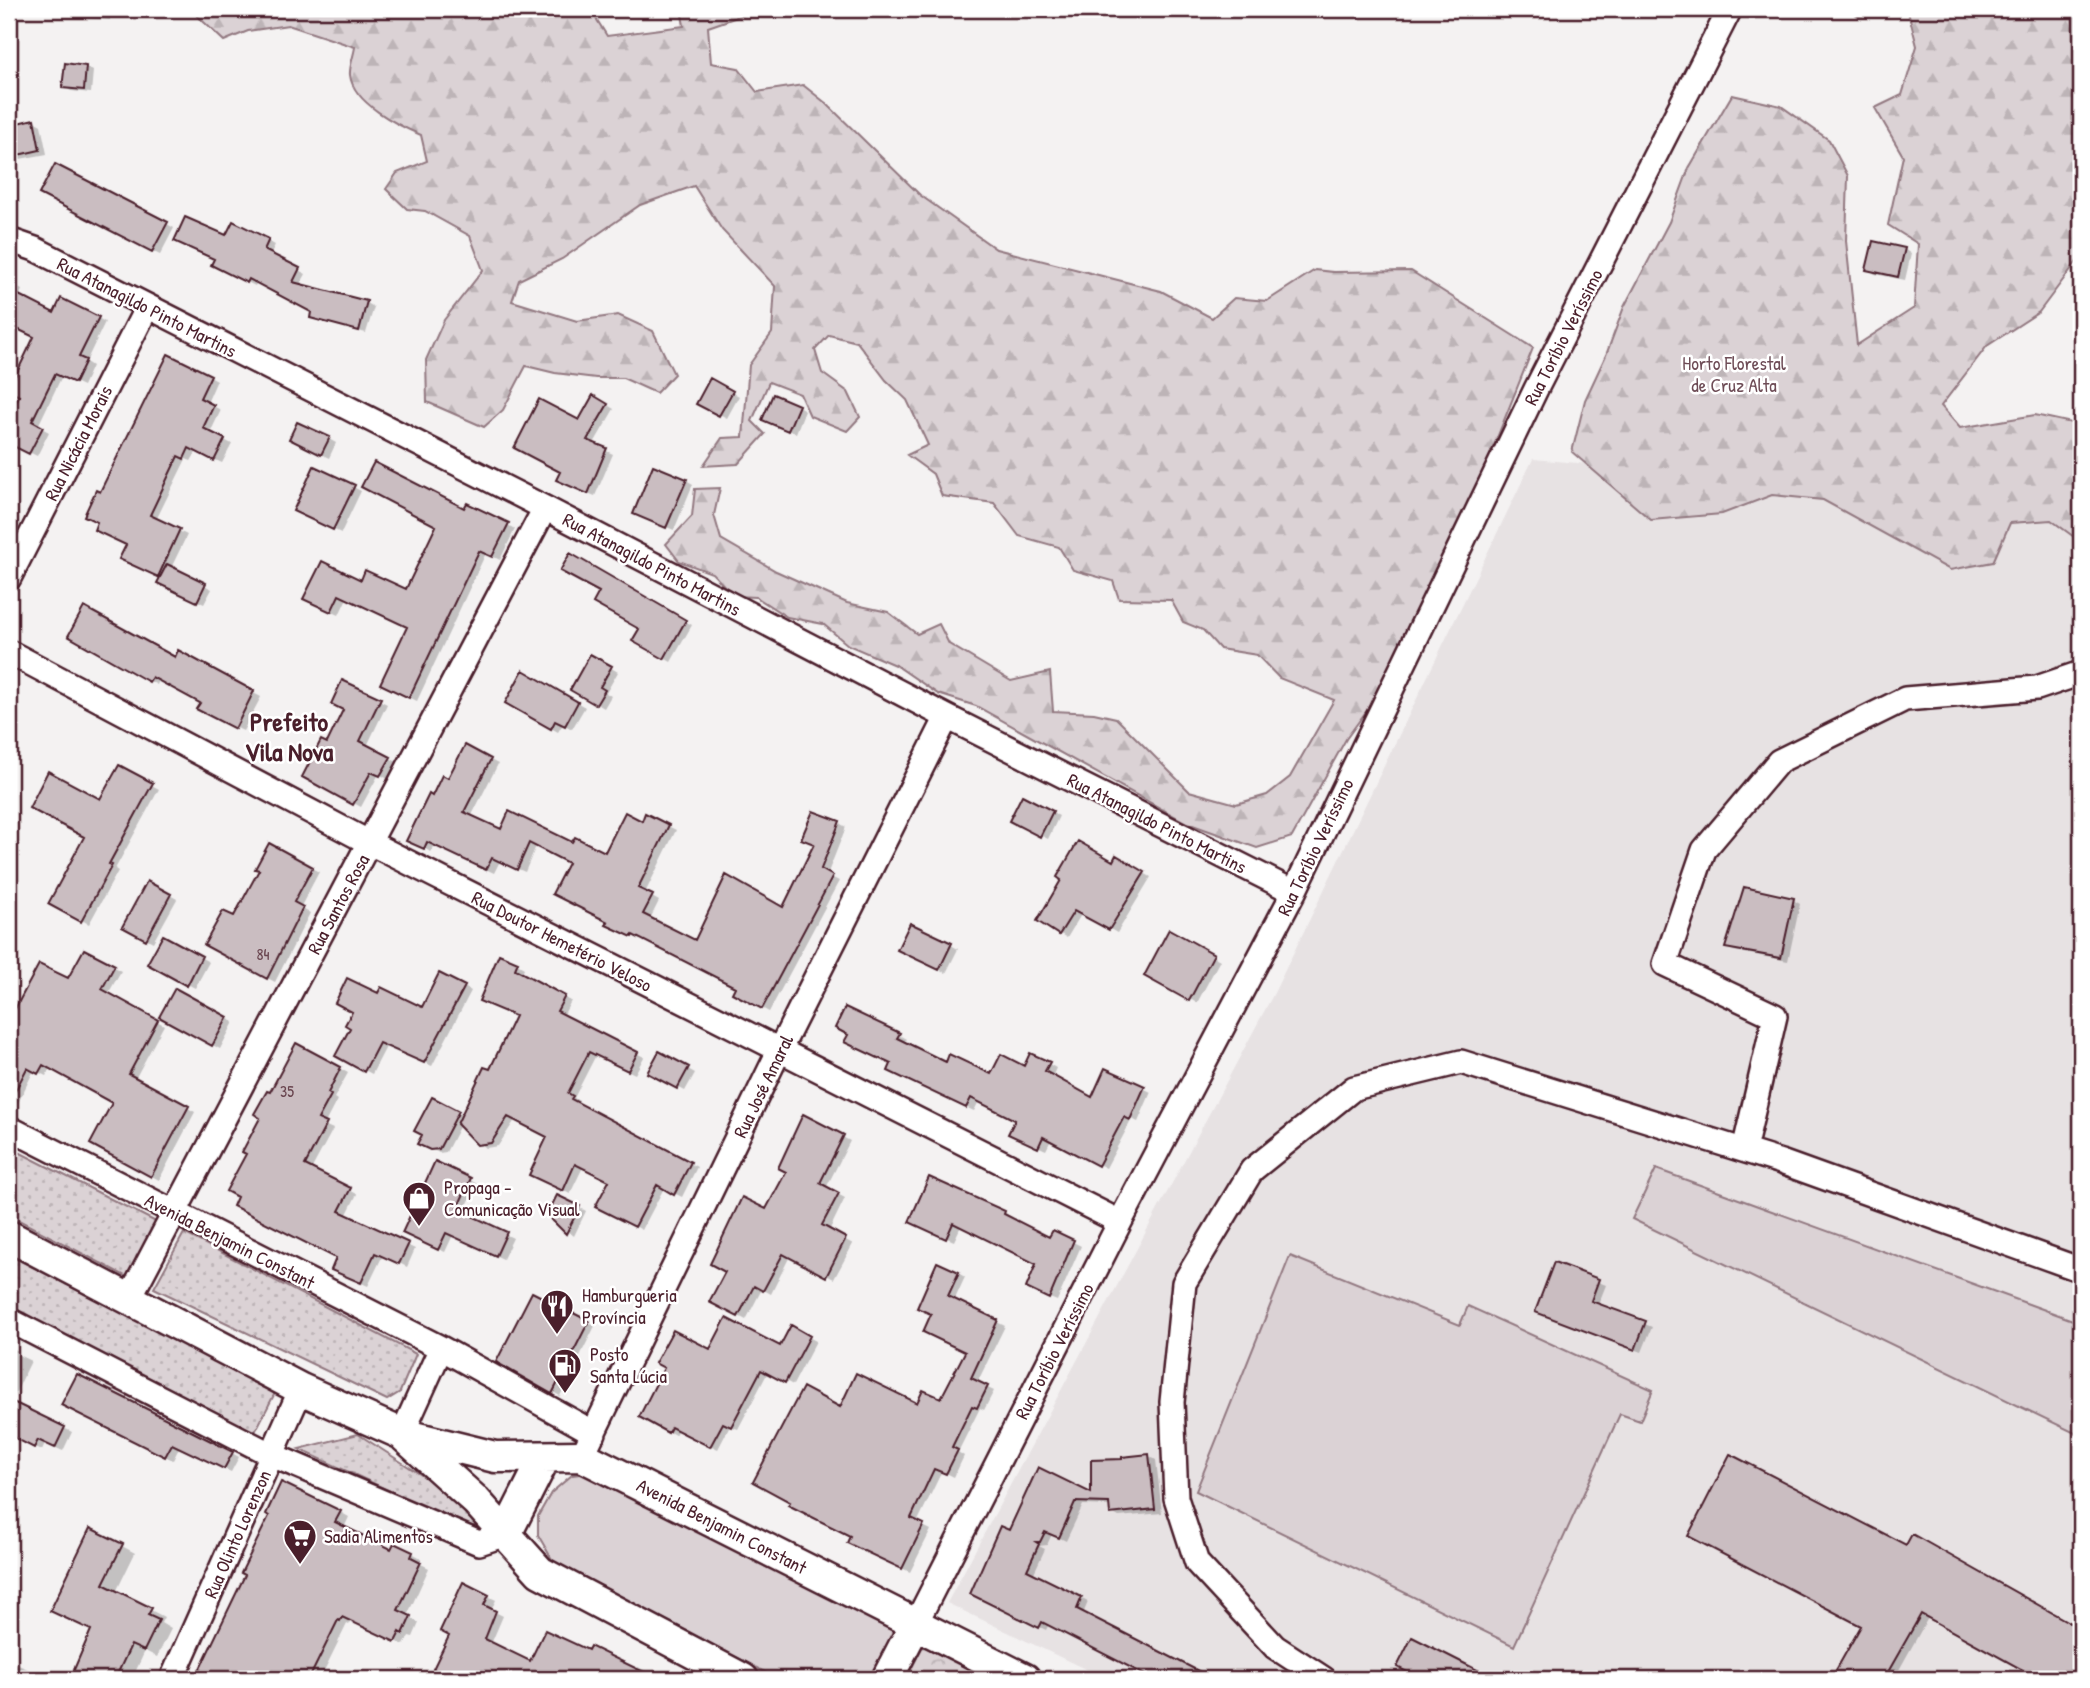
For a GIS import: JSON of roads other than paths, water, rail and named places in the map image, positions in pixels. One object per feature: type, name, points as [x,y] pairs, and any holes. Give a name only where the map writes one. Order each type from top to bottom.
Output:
[{"type":"main road","name":"Avenida Benjamin Constant","points":[[9,1236],[301,1388],[402,1434],[495,1457],[545,1457],[588,1445],[1025,1679]]},
{"type":"main road","name":"Avenida Benjamin Constant","points":[[402,1434],[476,1501],[540,1572],[743,1679]]},
{"type":"main road","points":[[506,1534],[545,1457]]},
{"type":"main road","name":"Rua Toríbio Veríssimo","points":[[887,1679],[916,1623]]},
{"type":"street","name":"Rua Toríbio Veríssimo","points":[[916,1623],[1120,1222],[1294,892],[1536,389],[1730,9]]},
{"type":"street","name":"Rua Atanagildo Pinto Martins","points":[[9,240],[35,249],[1294,892]]},
{"type":"street","name":"Rua Nicácia Morais","points":[[9,578],[147,307]]},
{"type":"street","name":"Rua Santos Rosa","points":[[129,1299],[545,508]]},
{"type":"street","name":"Rua Doutor Hemetério Veloso","points":[[9,652],[370,843],[1120,1222]]},
{"type":"street","points":[[1744,1150],[1775,1016],[1665,964],[1704,850],[1779,761],[1905,699],[2037,688],[2081,673]]},
{"type":"street","name":"Rua José Amaral","points":[[588,1445],[779,1051],[947,717]]},
{"type":"street","points":[[1324,1679],[1275,1647],[1197,1563],[1176,1498],[1172,1402],[1184,1283],[1252,1170],[1353,1088],[1461,1062],[1744,1150],[2081,1270]]},
{"type":"street","name":"Avenida Benjamin Constant","points":[[9,1128],[441,1348],[588,1445]]},
{"type":"street","points":[[9,1321],[272,1455],[479,1544],[506,1534]]},
{"type":"street","points":[[402,1434],[441,1348]]},
{"type":"street","name":"Rua Olinto Lorenzon","points":[[172,1679],[301,1388]]},
{"type":"place","name":"Propaga - Comunicação Visual","points":[[419,1228]]},
{"type":"place","name":"Hamburgueria Província","points":[[557,1336]]},
{"type":"place","name":"Posto Santa Lúcia","points":[[565,1395]]},
{"type":"place","name":"Sadia Alimentos","points":[[300,1566]]},
{"type":"district","name":"Prefeito Vila Nova","points":[[289,736]]},
{"type":"park label","name":"Horto Florestal de Cruz Alta","points":[[1734,374]]}]
